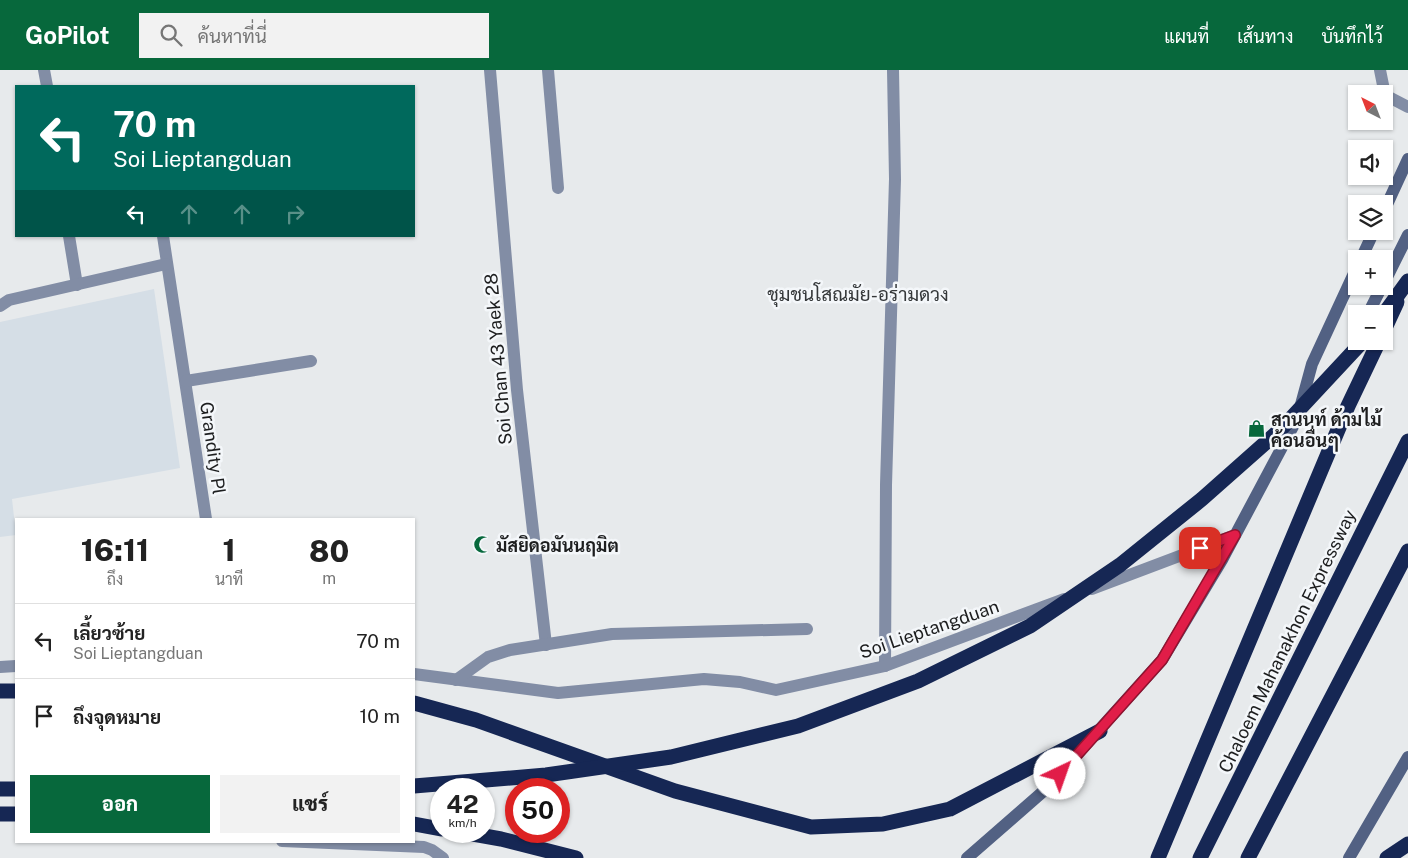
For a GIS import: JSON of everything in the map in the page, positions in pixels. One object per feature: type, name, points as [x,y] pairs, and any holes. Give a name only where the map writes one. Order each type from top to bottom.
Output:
[{"type":"highway","points":[[1390,305],[1408,280]]},
{"type":"highway","points":[[1393,311],[1408,280]]},
{"type":"highway","points":[[415,786],[546,775],[671,757],[798,726],[918,681],[1030,626],[1120,565],[1202,498],[1281,428],[1355,350]]},
{"type":"highway","points":[[1158,858],[1348,406],[1375,350]]},
{"type":"highway","name":"Chaloem Mahanakhon Expressway","points":[[1200,858],[1408,441]]},
{"type":"highway","points":[[1248,858],[1408,551]]},
{"type":"highway","points":[[1394,579],[1408,566]]},
{"type":"highway","points":[[0,691],[15,691]]},
{"type":"highway","points":[[415,703],[476,720],[675,791],[811,828],[883,824],[950,809],[1100,731]]},
{"type":"highway","points":[[0,789],[15,789]]},
{"type":"highway","points":[[0,814],[15,814]]},
{"type":"highway","points":[[415,824],[430,827]]},
{"type":"highway","points":[[495,838],[576,858]]},
{"type":"highway","points":[[1388,858],[1408,844]]},
{"type":"main road","points":[[1391,195],[1408,159]]},
{"type":"main road","points":[[1393,264],[1408,235]]},
{"type":"main road","points":[[967,858],[1046,789],[1162,660],[1235,535],[1297,419],[1312,364],[1348,286]]},
{"type":"main road","points":[[1297,419],[1334,381],[1350,350]]},
{"type":"main road","points":[[1349,858],[1408,757]]},
{"type":"street","points":[[44,70],[47,85]]},
{"type":"street","name":"Soi Chan 43 Yaek 28","points":[[490,70],[516,390],[546,645]]},
{"type":"street","points":[[548,70],[558,188]]},
{"type":"street","points":[[885,666],[886,485],[895,179],[893,70]]},
{"type":"street","points":[[1380,70],[1386,95],[1408,107]]},
{"type":"street","points":[[69,237],[77,285]]},
{"type":"street","name":"Grandity Pl","points":[[163,237],[206,518]]},
{"type":"street","points":[[3,302],[166,264]]},
{"type":"street","name":"Grandity Pl","points":[[186,382],[312,362]]},
{"type":"street","name":"Soi Lieptangduan","points":[[415,674],[558,693],[704,679],[740,682],[776,690],[885,666],[1235,535]]},
{"type":"street","points":[[456,680],[488,657],[510,650],[612,634],[807,629]]},
{"type":"street","points":[[0,667],[15,666]]},
{"type":"street","points":[[329,843],[424,847],[443,858]]},
{"type":"shaded area","points":[[154,289],[180,468],[12,499],[15,535],[0,537],[0,322]]},
{"type":"place","name":"สานนท์ ด้ามไม้ ค้อนอื่นๆ","points":[[1257,429]]},
{"type":"place","name":"มัสยิดอมันนฤมิต","points":[[482,545]]},
{"type":"district","name":"ชุมชนโสณมัย-อร่ามดวง","points":[[858,294]]},
{"type":"route","points":[[1060,774],[1162,660],[1235,535],[1200,548]]}]
